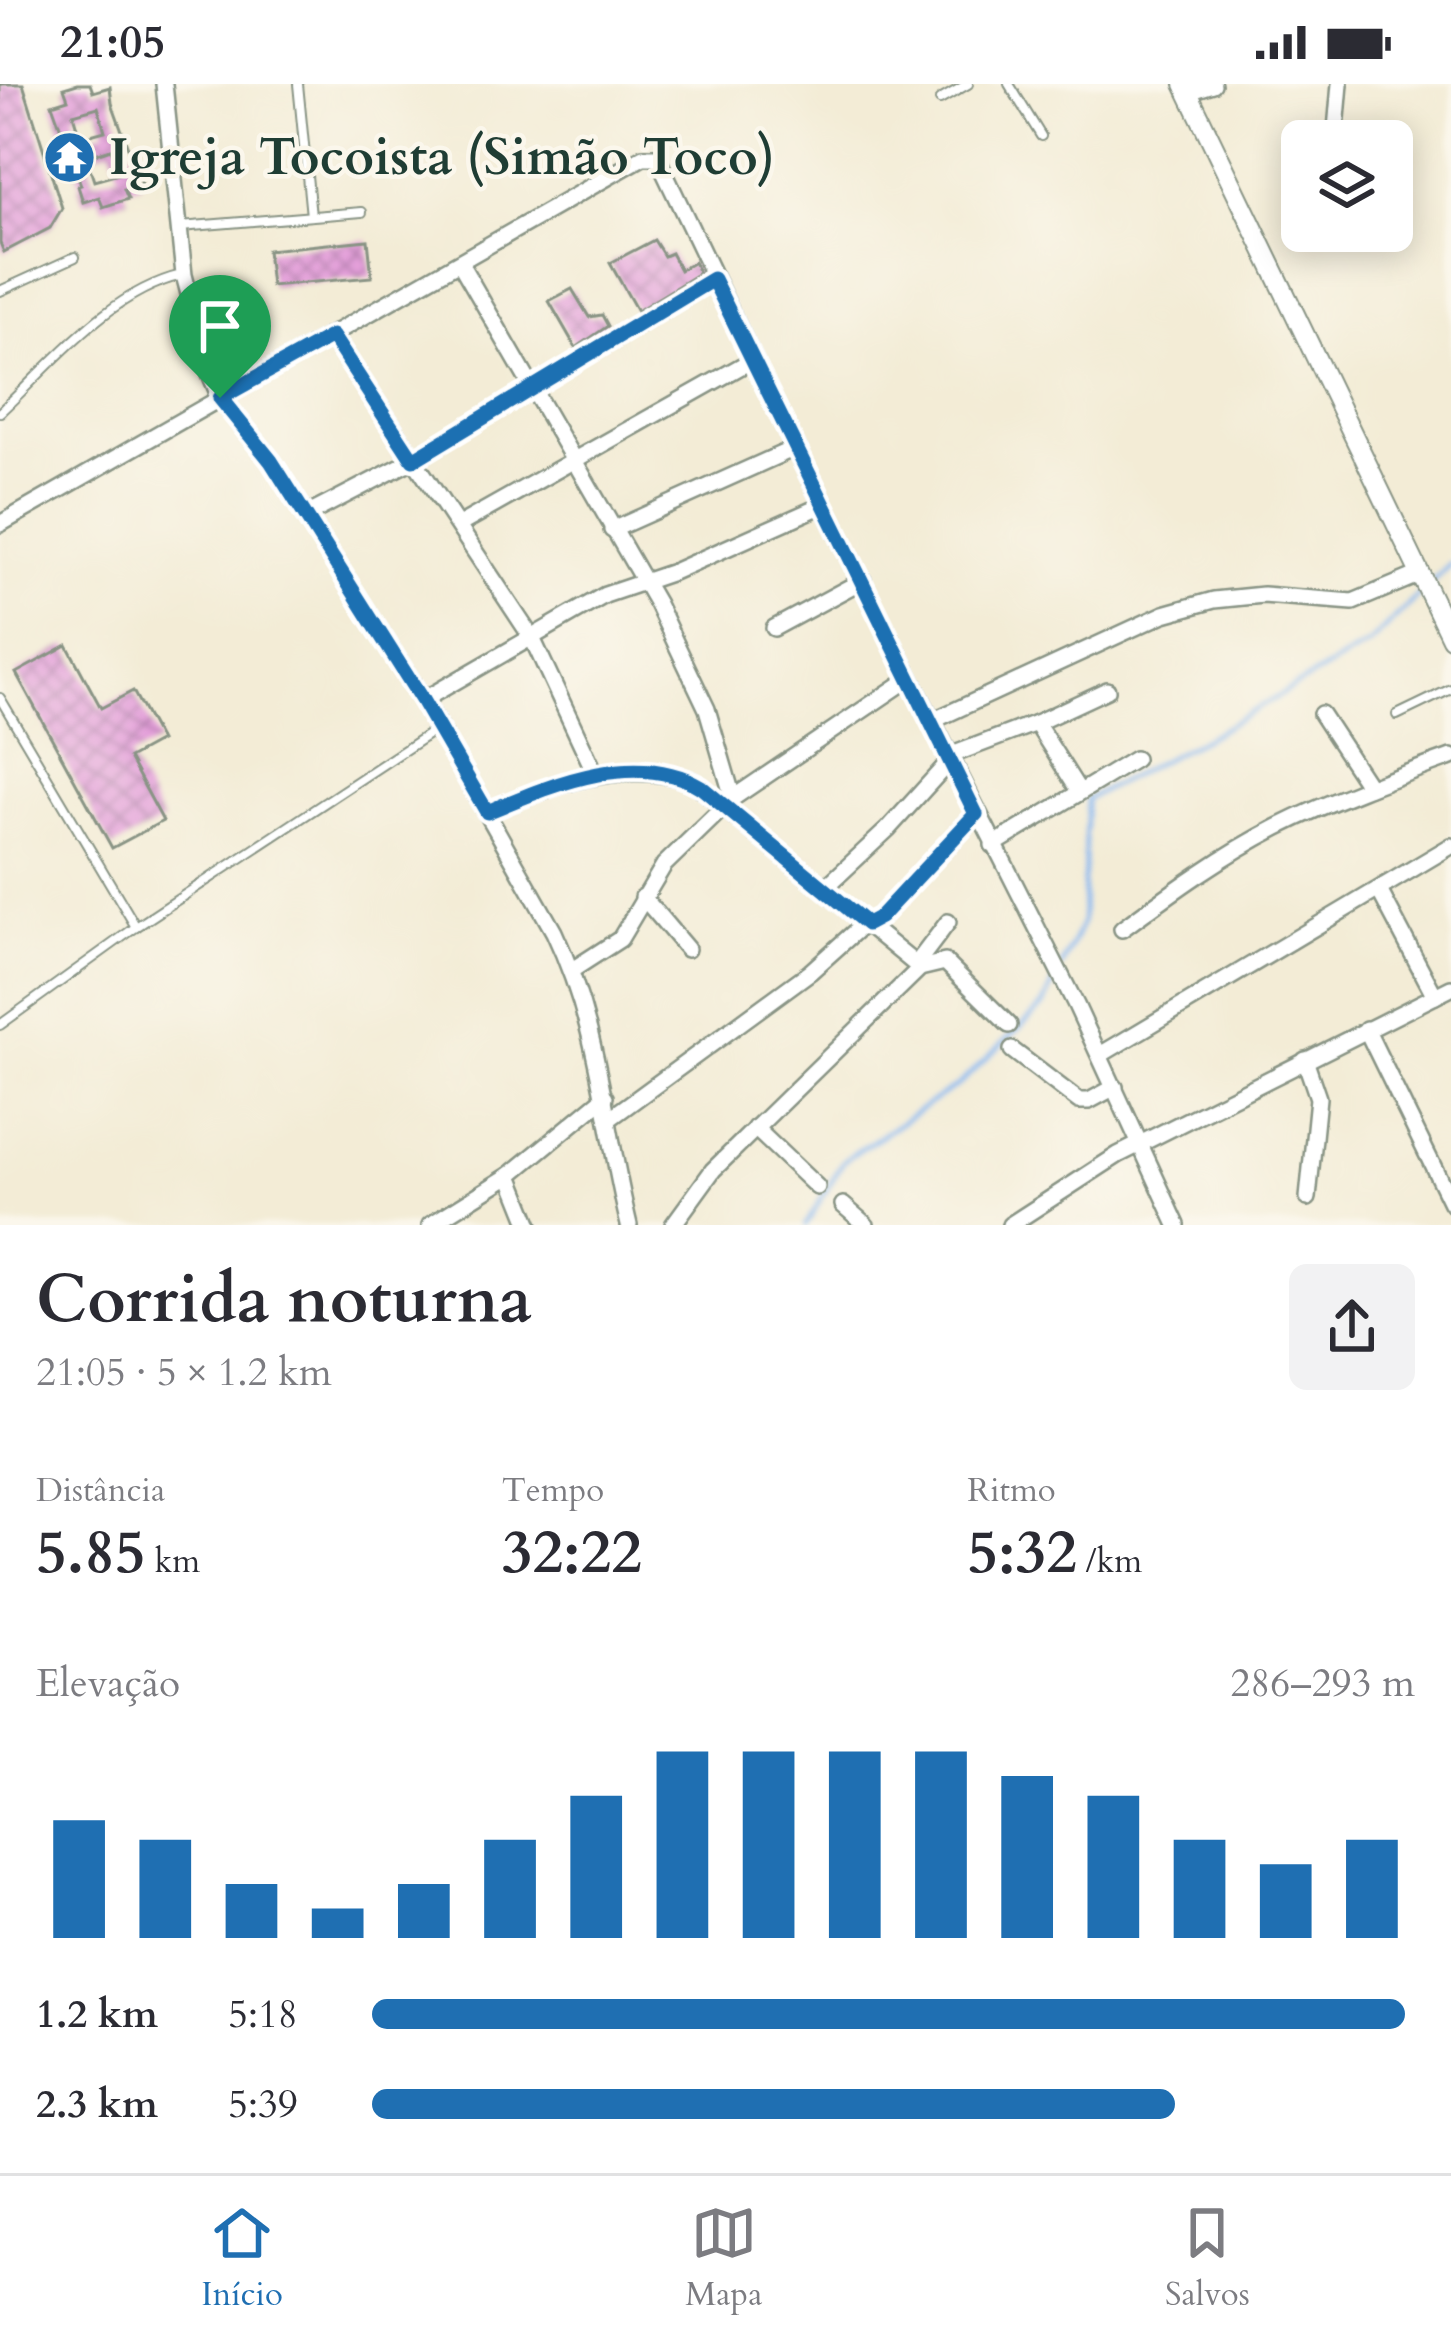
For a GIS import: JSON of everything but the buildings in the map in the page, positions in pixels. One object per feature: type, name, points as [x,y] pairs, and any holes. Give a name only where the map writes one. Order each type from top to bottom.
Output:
[{"type":"street","points":[[164,84],[184,275],[210,374],[220,398],[257,442],[422,700],[572,970],[592,1030],[629,1225]]},
{"type":"street","points":[[1214,84],[1186,88],[1451,638]]},
{"type":"street","points":[[1337,120],[1340,84]]},
{"type":"street","points":[[0,524],[650,155],[661,162],[752,360],[976,814],[1076,1005],[1178,1225]]},
{"type":"street","points":[[460,263],[641,580],[707,709],[728,802]]},
{"type":"street","points":[[305,516],[413,460],[713,279]]},
{"type":"street","points":[[332,336],[532,638],[596,776]]},
{"type":"street","points":[[459,525],[752,360]]},
{"type":"street","points":[[612,530],[797,447]]},
{"type":"street","points":[[422,700],[605,595],[673,572],[823,505]]},
{"type":"street","points":[[932,721],[1164,614],[1214,600],[1263,595],[1353,602],[1422,576]]},
{"type":"street","points":[[774,628],[863,580]]},
{"type":"street","points":[[572,970],[620,939],[664,865],[728,802],[910,678]]},
{"type":"street","points":[[826,887],[928,787],[949,758],[1107,690]]},
{"type":"street","points":[[1321,714],[1369,787]]},
{"type":"street","points":[[1036,723],[1079,791]]},
{"type":"street","points":[[1122,928],[1185,882],[1274,829],[1451,757]]},
{"type":"street","points":[[992,845],[1135,759]]},
{"type":"street","points":[[487,812],[596,776],[634,771],[676,776],[728,802],[918,965],[945,962],[1010,1025]]},
{"type":"street","points":[[609,1119],[677,1073],[880,917],[976,814]]},
{"type":"street","points":[[1100,1055],[1451,845]]},
{"type":"street","points":[[1010,1225],[1142,1144],[1443,992],[1379,890]]},
{"type":"street","points":[[643,897],[687,949]]},
{"type":"street","points":[[673,1225],[713,1170],[918,965],[948,922]]},
{"type":"street","points":[[1366,1029],[1451,1203]]},
{"type":"street","points":[[1012,1050],[1079,1101],[1089,1101],[1115,1087]]},
{"type":"street","points":[[1305,1060],[1318,1098],[1308,1198]]},
{"type":"street","points":[[430,1225],[510,1175],[605,1097]]},
{"type":"street","points":[[755,1128],[817,1187]]},
{"type":"street","points":[[510,1175],[530,1225]]},
{"type":"street","points":[[842,1205],[866,1225]]},
{"type":"lane","points":[[298,84],[311,216]]},
{"type":"lane","points":[[940,100],[968,84]]},
{"type":"lane","points":[[1010,84],[1041,136]]},
{"type":"lane","points":[[179,227],[362,212]]},
{"type":"lane","points":[[0,291],[74,257]]},
{"type":"lane","points":[[0,412],[130,295],[184,275]]},
{"type":"lane","points":[[1396,715],[1451,689]]},
{"type":"lane","points":[[0,698],[136,927]]},
{"type":"lane","points":[[0,1025],[136,927],[438,728]]},
{"type":"waterway","points":[[1432,582],[1451,564]]},
{"type":"waterway","points":[[1062,966],[1082,923],[1087,799],[1213,734],[1369,644],[1424,590]]},
{"type":"waterway","points":[[806,1225],[844,1160],[959,1084],[1043,1006],[1057,976]]},
{"type":"place","name":"Igreja Tocoista (Simão Toco)","points":[[70,158]]},
{"type":"route","points":[[713,279],[976,814],[880,917],[867,924],[701,787],[676,776],[634,771],[580,778],[487,812],[271,461],[220,398],[332,336],[413,460],[713,279]]}]
